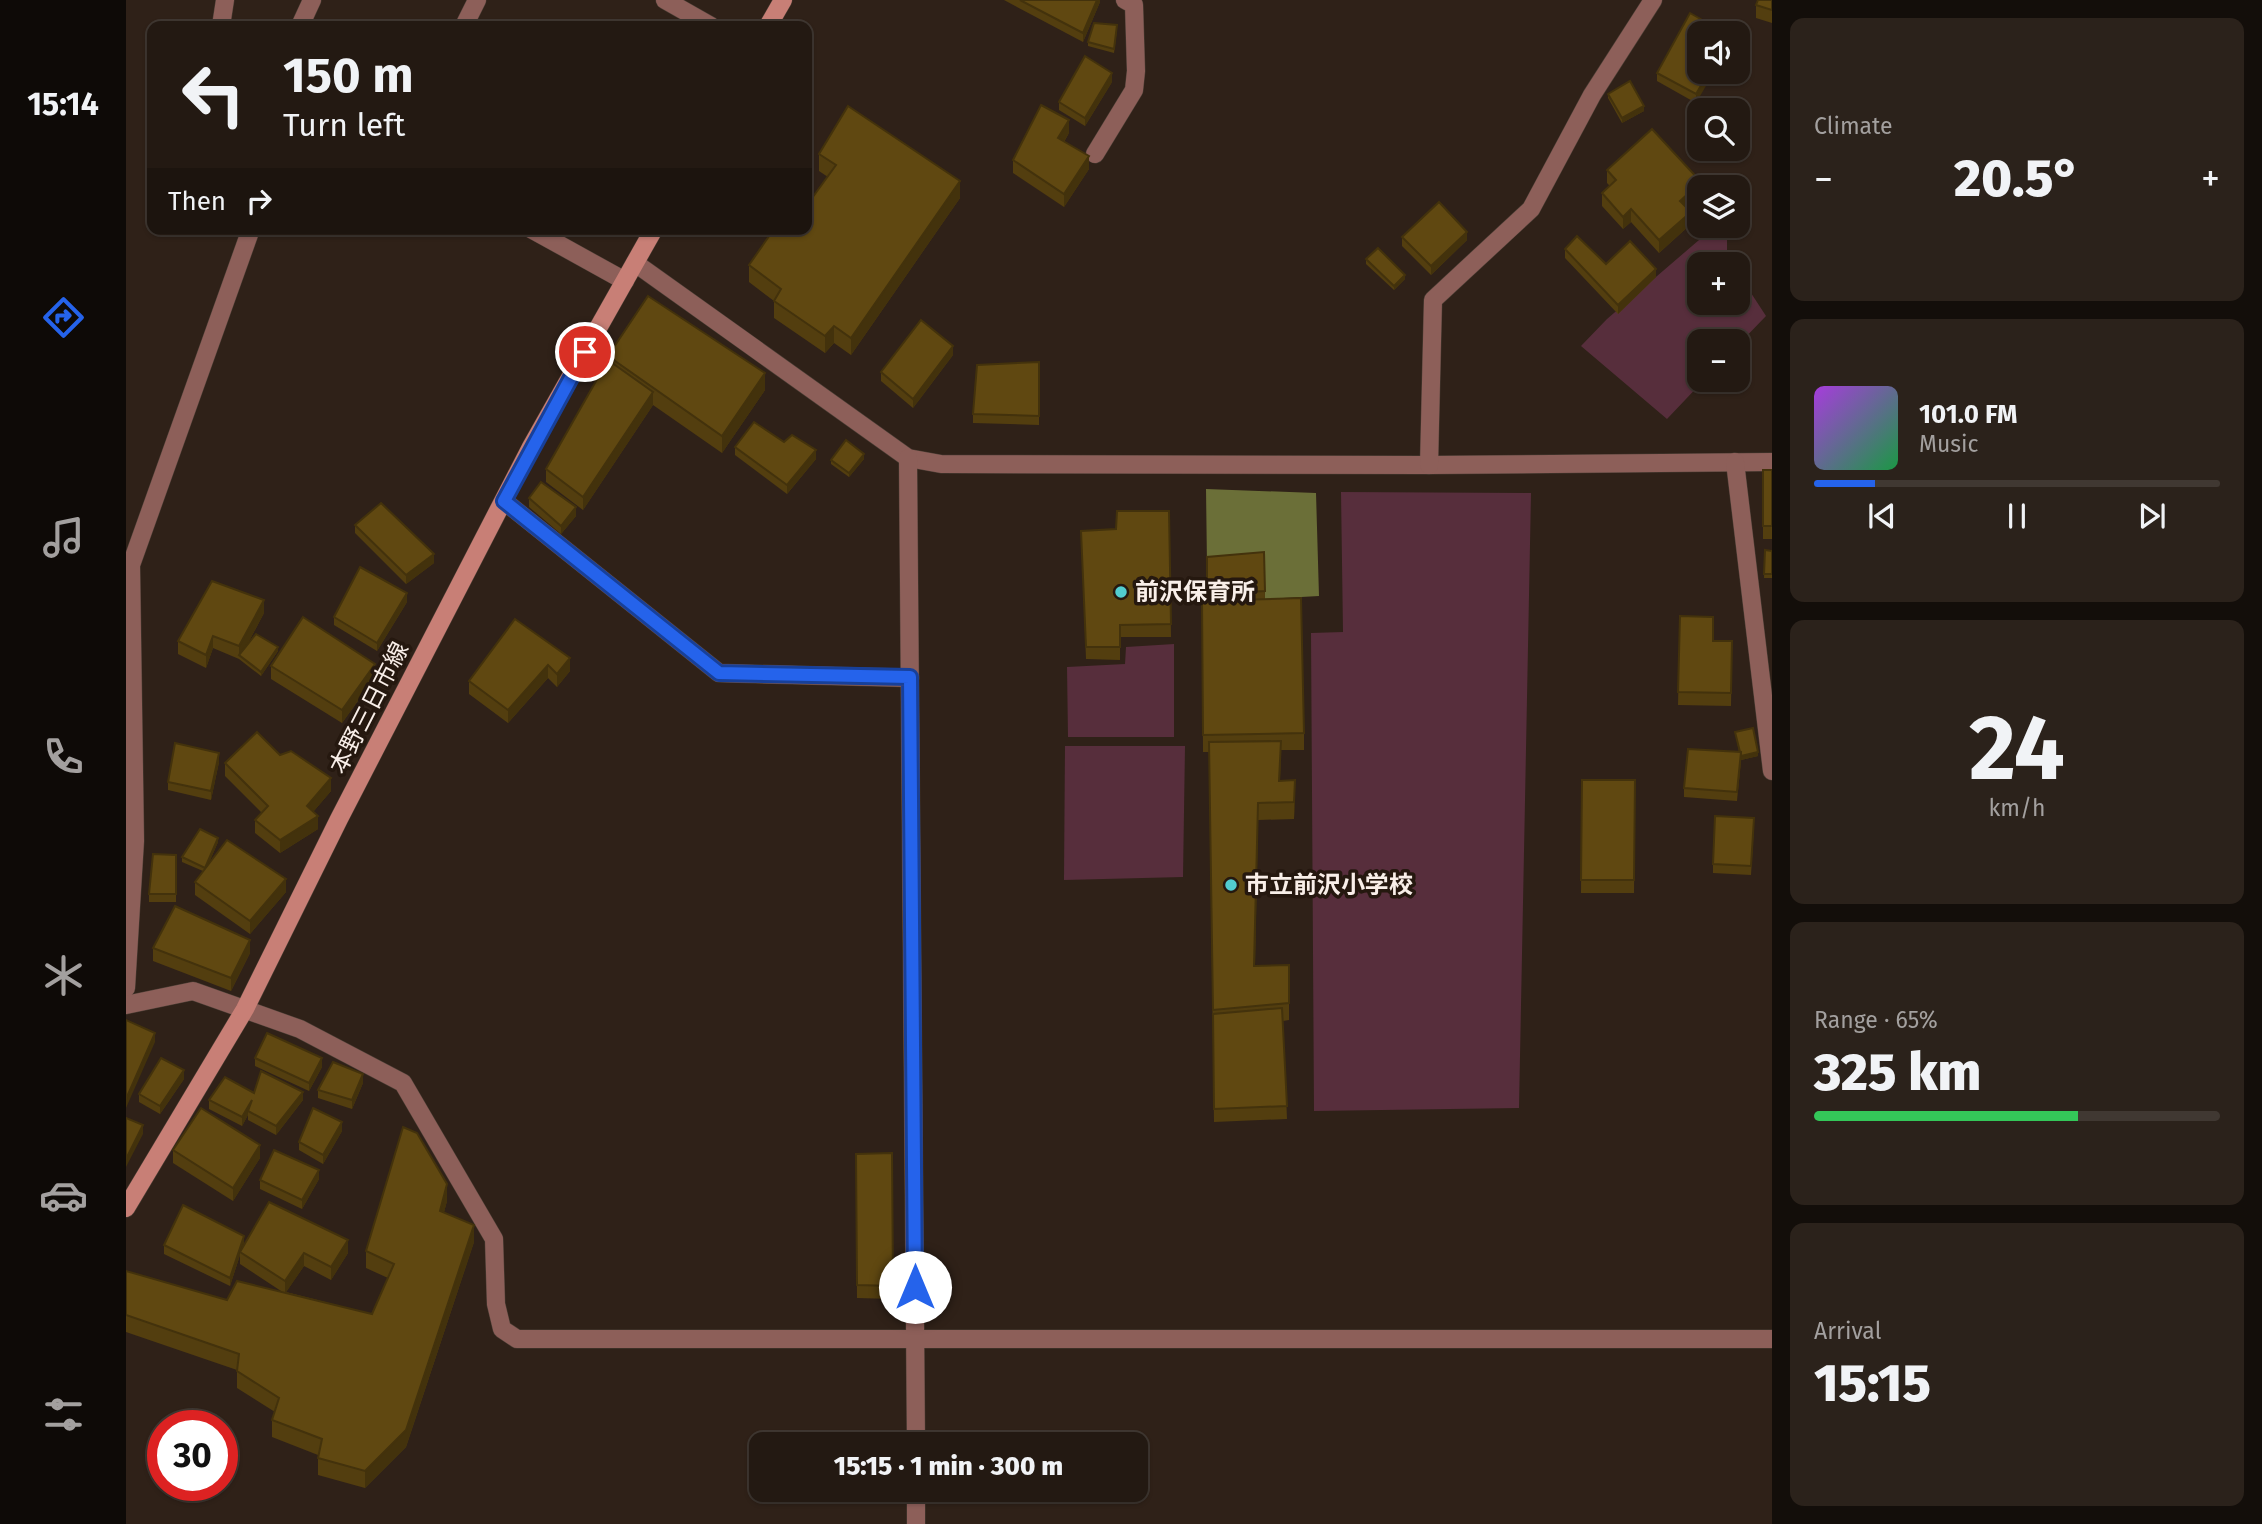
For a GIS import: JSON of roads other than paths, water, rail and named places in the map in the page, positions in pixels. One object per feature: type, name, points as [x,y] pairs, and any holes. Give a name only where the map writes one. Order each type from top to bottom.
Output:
[{"type":"main road","points":[[771,21],[783,0]]},
{"type":"main road","name":"本野三日市線","points":[[126,1208],[245,1009],[531,447],[651,235]]},
{"type":"street","points":[[222,21],[225,0]]},
{"type":"street","points":[[302,21],[312,0]]},
{"type":"street","points":[[466,21],[477,0]]},
{"type":"street","points":[[665,0],[702,21]]},
{"type":"street","points":[[1095,155],[1134,90],[1134,5],[1125,0]]},
{"type":"street","points":[[1429,465],[1433,300],[1531,209],[1592,95],[1653,0]]},
{"type":"street","points":[[126,988],[135,841],[131,565],[249,235]]},
{"type":"street","points":[[542,235],[625,281]]},
{"type":"street","points":[[635,264],[908,458],[941,464],[1429,465],[1772,462]]},
{"type":"street","points":[[908,458],[916,1432]]},
{"type":"street","points":[[1735,462],[1772,771]]},
{"type":"street","points":[[504,501],[719,673],[910,677]]},
{"type":"street","points":[[126,1005],[193,991],[300,1029],[403,1083],[494,1239],[496,1304],[502,1329],[517,1339],[1772,1339]]},
{"type":"street","points":[[916,1502],[916,1524]]},
{"type":"place","name":"前沢保育所","points":[[1121,592]]},
{"type":"place","name":"市立前沢小学校","points":[[1231,885]]}]
